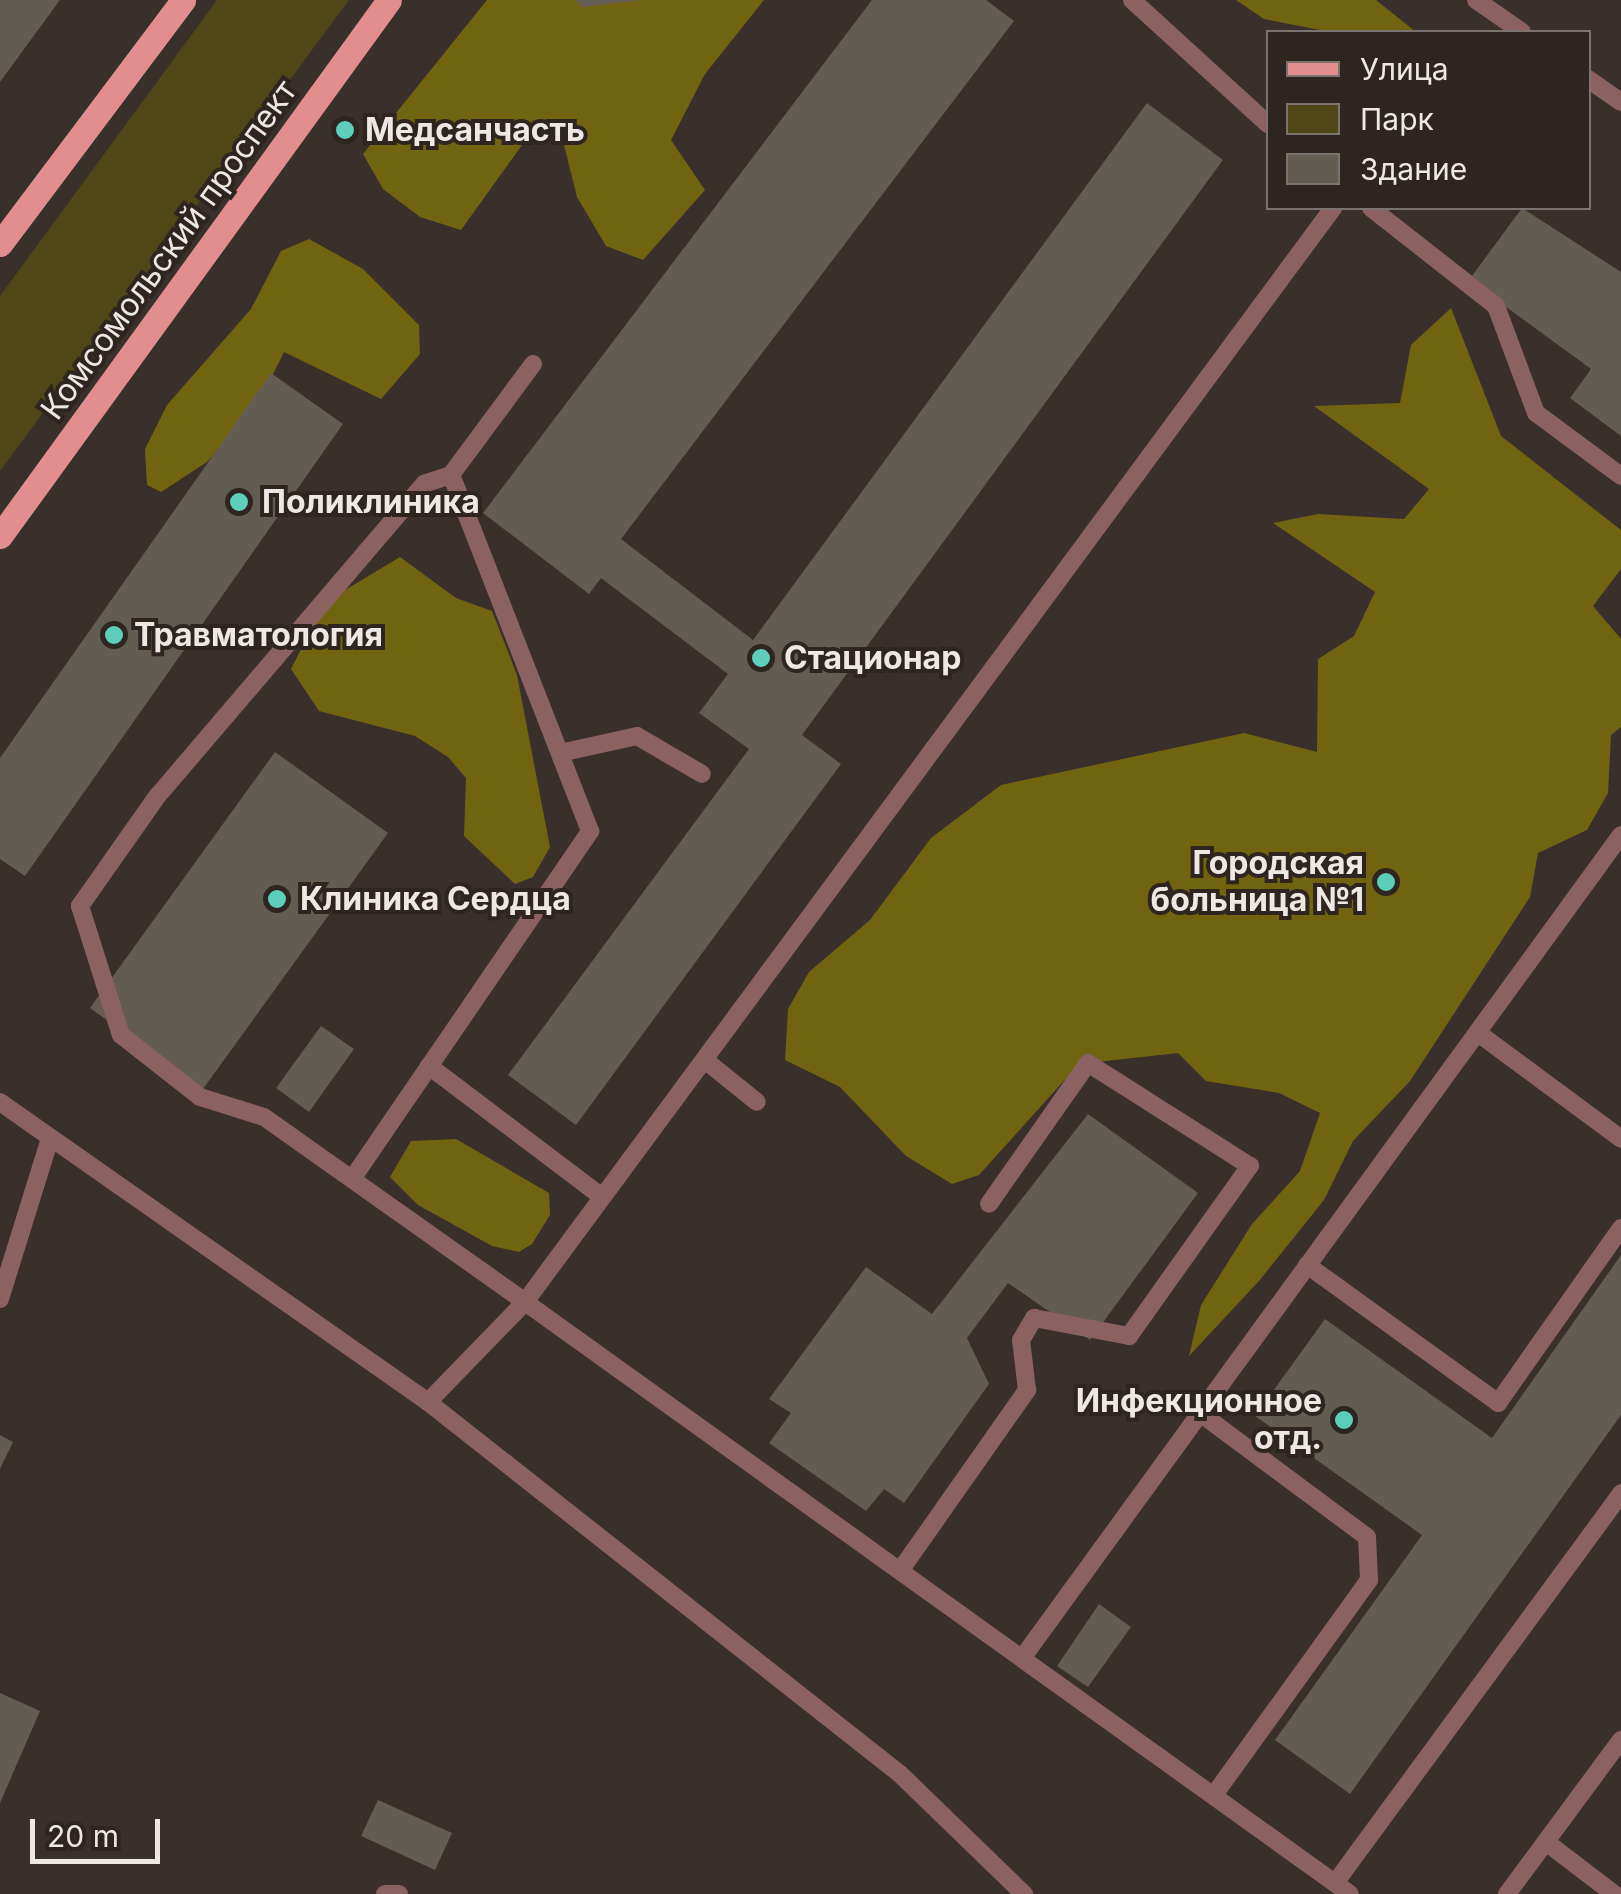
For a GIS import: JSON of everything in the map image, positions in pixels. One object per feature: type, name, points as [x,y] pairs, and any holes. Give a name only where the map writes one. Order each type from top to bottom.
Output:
[{"type":"main road","points":[[0,244],[183,0]]},
{"type":"main road","name":"Комсомольский проспект","points":[[0,536],[389,0]]},
{"type":"lane","points":[[1132,0],[1266,122]]},
{"type":"lane","points":[[1476,0],[1519,30]]},
{"type":"lane","points":[[1591,81],[1621,102]]},
{"type":"lane","points":[[428,1402],[526,1302],[1332,210]]},
{"type":"lane","points":[[1374,210],[1496,306],[1536,413],[1621,476]]},
{"type":"lane","points":[[534,364],[451,476],[424,484],[158,795],[80,906],[121,1034],[200,1098],[264,1117],[902,1568],[1343,1889],[1621,1493]]},
{"type":"lane","points":[[352,1179],[586,846],[590,831],[451,476]]},
{"type":"lane","points":[[560,753],[637,736],[702,774]]},
{"type":"lane","points":[[1023,1656],[1621,836]]},
{"type":"lane","points":[[1478,1033],[1621,1139]]},
{"type":"lane","points":[[706,1061],[757,1102]]},
{"type":"lane","points":[[902,1568],[1027,1390],[1021,1340],[1034,1318],[1129,1336],[1250,1166],[1088,1064],[989,1204]]},
{"type":"lane","points":[[430,1066],[602,1197]]},
{"type":"lane","points":[[0,1102],[428,1402],[900,1774],[1024,1894]]},
{"type":"lane","points":[[0,1299],[50,1138]]},
{"type":"lane","points":[[1307,1265],[1498,1403],[1621,1228]]},
{"type":"lane","points":[[1200,1413],[1367,1537],[1368,1580],[1214,1795]]},
{"type":"lane","points":[[1507,1894],[1621,1740]]},
{"type":"lane","points":[[1546,1842],[1614,1894]]},
{"type":"lane","points":[[385,1894],[399,1894]]},
{"type":"green space","points":[[217,0],[349,0],[0,471],[0,296]]},
{"type":"shaded area","points":[[487,0],[764,0],[705,74],[671,140],[705,190],[643,260],[606,246],[577,197],[561,133],[530,134],[461,230],[420,217],[383,189],[363,154]]},
{"type":"shaded area","points":[[1236,0],[1376,0],[1414,30],[1320,30],[1264,19]]},
{"type":"shaded area","points":[[309,239],[363,269],[419,325],[420,354],[381,399],[284,352],[259,403],[207,462],[161,492],[147,485],[145,449],[167,405],[251,309],[281,251]]},
{"type":"shaded area","points":[[1451,308],[1501,436],[1621,530],[1621,569],[1593,606],[1621,639],[1621,727],[1611,735],[1608,793],[1587,830],[1538,853],[1530,897],[1410,1081],[1353,1141],[1324,1200],[1259,1281],[1189,1356],[1201,1305],[1252,1224],[1300,1171],[1320,1113],[1279,1093],[1206,1081],[1178,1053],[1079,1064],[979,1175],[952,1184],[906,1156],[840,1087],[785,1060],[788,1009],[809,972],[870,920],[931,838],[1001,785],[1244,733],[1317,752],[1318,659],[1354,636],[1375,592],[1273,523],[1318,514],[1404,519],[1429,489],[1314,406],[1400,403],[1411,345]]},
{"type":"shaded area","points":[[400,557],[456,598],[492,611],[517,675],[550,847],[533,877],[515,884],[464,836],[466,778],[448,757],[415,736],[319,711],[291,669],[325,602]]},
{"type":"shaded area","points":[[456,1139],[549,1193],[550,1215],[532,1244],[519,1252],[492,1246],[418,1205],[390,1177],[411,1141]]},
{"type":"building","points":[[0,0],[60,0],[0,82]]},
{"type":"building","points":[[575,0],[641,0],[582,7]]},
{"type":"building","points":[[872,0],[986,0],[1014,21],[621,539],[753,640],[1147,103],[1223,160],[802,735],[841,764],[576,1125],[508,1075],[749,749],[699,713],[728,674],[601,578],[589,594],[483,513]]},
{"type":"building","points":[[1521,210],[1621,272],[1621,436],[1570,398],[1591,369],[1469,280]]},
{"type":"building","points":[[271,373],[343,424],[25,876],[0,859],[0,758]]},
{"type":"building","points":[[275,752],[388,833],[203,1089],[90,1008]]},
{"type":"building","points":[[321,1026],[354,1049],[309,1112],[276,1088]]},
{"type":"building","points":[[1088,1114],[1198,1193],[1090,1340],[1008,1283],[967,1338],[989,1384],[904,1503],[884,1489],[866,1511],[769,1443],[791,1413],[769,1399],[866,1267],[932,1314]]},
{"type":"building","points":[[1621,1255],[1621,1415],[1350,1794],[1275,1740],[1422,1535],[1255,1416],[1325,1319],[1492,1438]]},
{"type":"building","points":[[0,1435],[13,1442],[0,1469]]},
{"type":"building","points":[[1099,1604],[1131,1627],[1088,1687],[1057,1666]]},
{"type":"building","points":[[0,1693],[40,1711],[0,1803]]},
{"type":"building","points":[[378,1800],[452,1833],[435,1870],[361,1836]]},
{"type":"place","name":"Медсанчасть","points":[[345,130]]},
{"type":"place","name":"Поликлиника","points":[[239,502]]},
{"type":"place","name":"Травматология","points":[[114,635]]},
{"type":"place","name":"Стационар","points":[[761,658]]},
{"type":"place","name":"Городская больница №1","points":[[1386,882]]},
{"type":"place","name":"Клиника Сердца","points":[[277,899]]},
{"type":"place","name":"Инфекционное отд.","points":[[1344,1420]]}]
